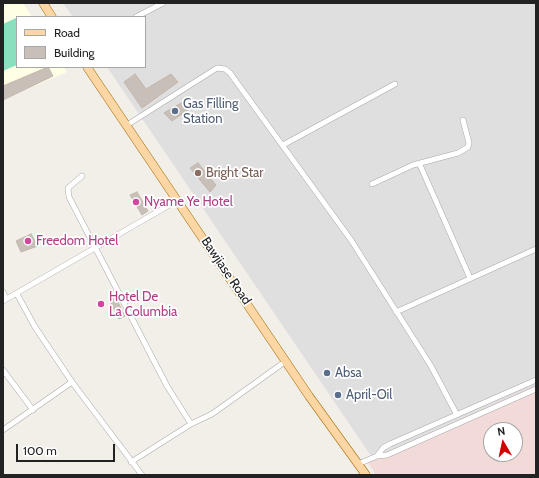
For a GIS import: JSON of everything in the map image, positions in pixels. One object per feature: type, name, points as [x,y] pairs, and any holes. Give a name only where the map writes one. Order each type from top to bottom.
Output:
[{"type":"main road","points":[[43,3],[51,16]]},
{"type":"main road","name":"Bawjiase Road","points":[[88,68],[286,361],[366,475]]},
{"type":"street","points":[[138,16],[163,3]]},
{"type":"street","points":[[127,125],[221,68],[230,73],[351,240],[431,366],[457,415]]},
{"type":"street","points":[[283,145],[395,84]]},
{"type":"street","points":[[372,184],[413,165],[458,153],[468,147],[469,143],[463,120]]},
{"type":"street","points":[[420,164],[470,278]]},
{"type":"street","points":[[82,176],[68,188],[68,192],[95,248],[167,386],[191,424]]},
{"type":"street","points":[[3,292],[5,300],[17,294],[178,200]]},
{"type":"street","points":[[396,312],[536,250]]},
{"type":"street","points":[[17,294],[35,327],[72,382],[142,475]]},
{"type":"street","points":[[131,462],[191,424],[212,414],[286,361]]},
{"type":"street","points":[[3,370],[33,410]]},
{"type":"street","points":[[377,456],[382,448],[536,380]]},
{"type":"street","points":[[3,430],[72,382]]},
{"type":"street","points":[[358,464],[377,456],[387,455],[536,389]]},
{"type":"shaded area","points":[[3,3],[23,3],[31,16],[16,16],[16,68],[65,68],[67,72],[3,99]]},
{"type":"shaded area","points":[[63,3],[536,3],[536,475],[384,475],[108,68],[146,68],[146,16],[72,16]]},
{"type":"shaded area","points":[[536,385],[536,475],[376,475],[367,461]]},
{"type":"green space","points":[[16,18],[16,65],[3,71],[3,24]]},
{"type":"building","points":[[46,68],[49,68],[53,76],[3,100],[3,86]]},
{"type":"building","points":[[135,74],[146,89],[171,74],[178,82],[142,108],[124,82]]},
{"type":"building","points":[[183,102],[188,110],[172,121],[164,113]]},
{"type":"building","points":[[198,163],[216,185],[210,192],[190,168]]},
{"type":"building","points":[[137,192],[148,211],[142,215],[130,195]]},
{"type":"building","points":[[31,234],[38,246],[21,252],[16,241]]},
{"type":"building","points":[[115,296],[125,316],[119,319],[109,299]]},
{"type":"place","name":"Gas Filling Station","points":[[175,111]]},
{"type":"place","name":"Bright Star","points":[[198,173]]},
{"type":"place","name":"Nyame Ye Hotel","points":[[136,202]]},
{"type":"place","name":"Freedom Hotel","points":[[28,241]]},
{"type":"place","name":"Hotel De La Columbia","points":[[101,304]]},
{"type":"place","name":"Absa","points":[[327,373]]},
{"type":"place","name":"April-Oil","points":[[338,395]]}]
